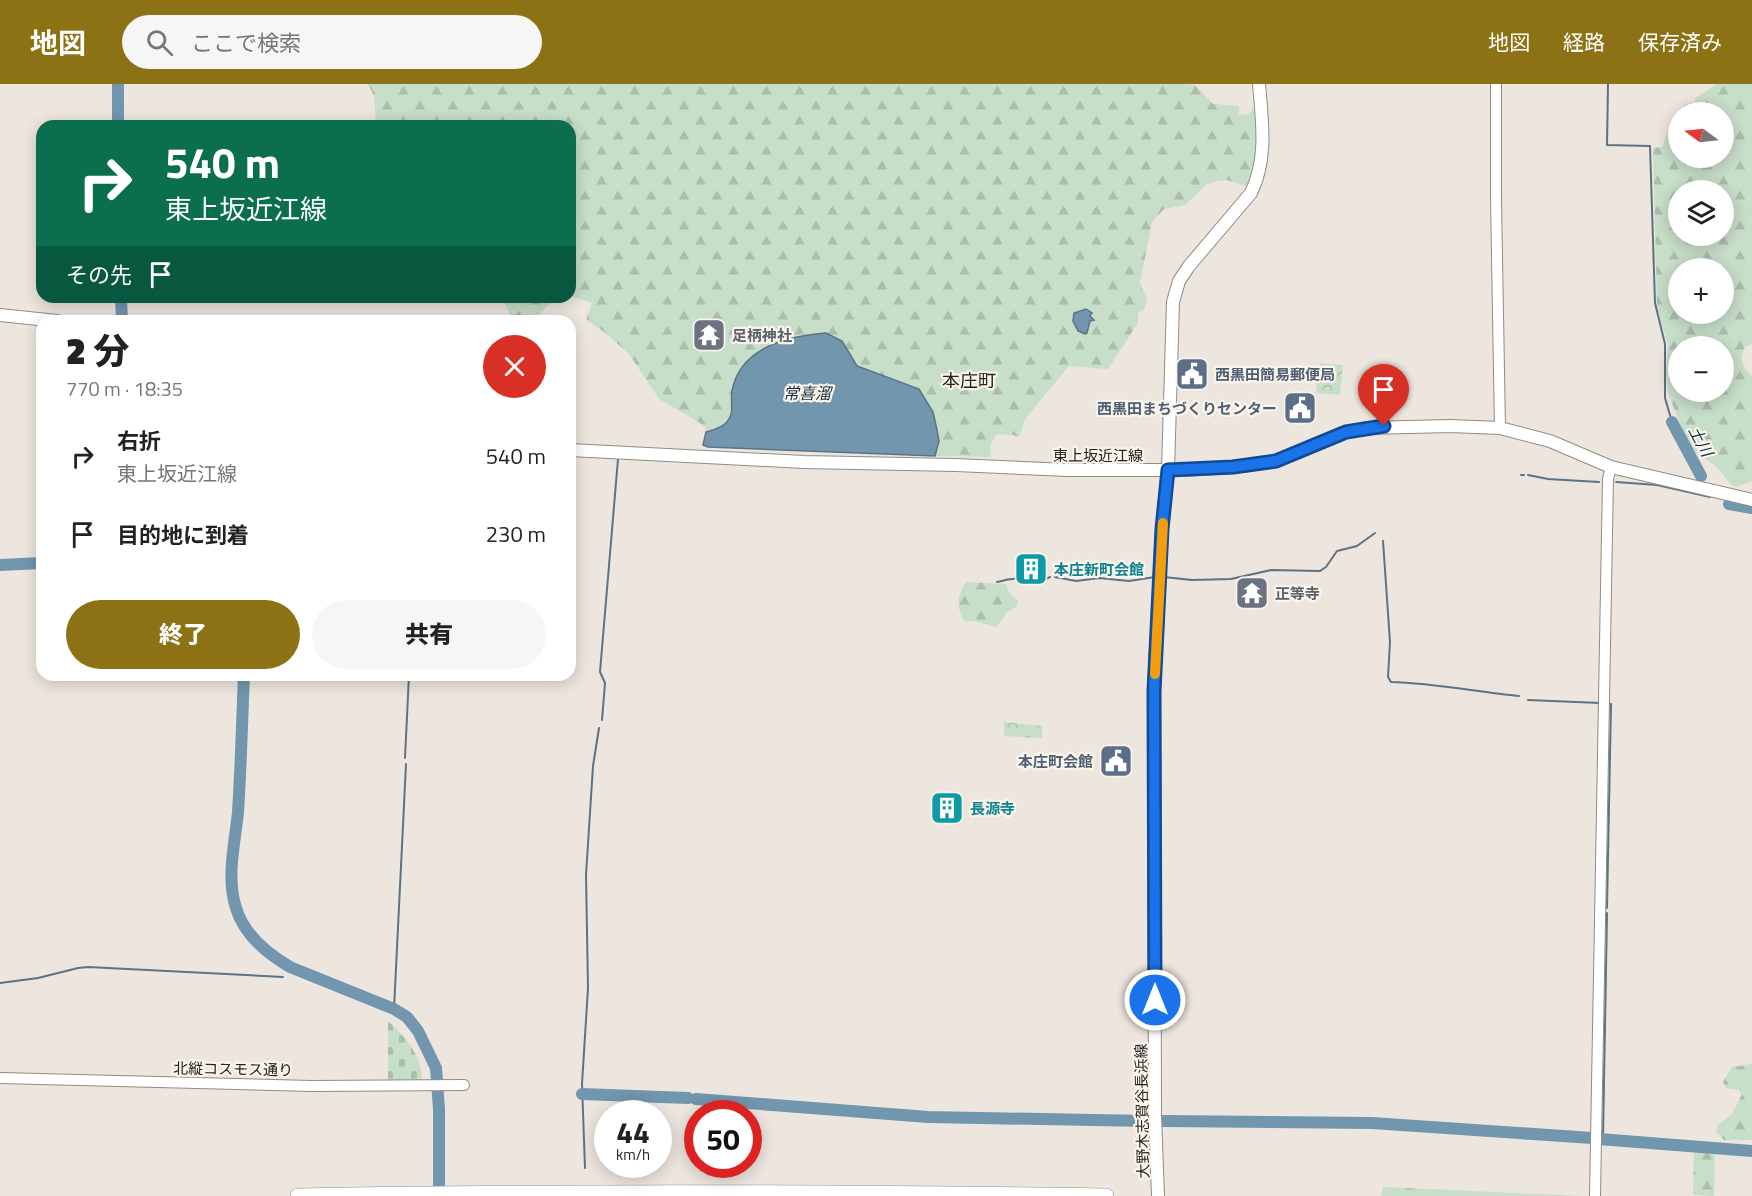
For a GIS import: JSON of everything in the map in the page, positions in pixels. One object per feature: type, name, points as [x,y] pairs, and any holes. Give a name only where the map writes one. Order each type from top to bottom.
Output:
[{"type":"highway","points":[[298,1196],[487,1192],[896,1192],[1106,1196]]},
{"type":"main road","name":"大野木志賀谷長浜線","points":[[1158,1196],[1155,1115],[1156,909],[1153,772],[1156,635],[1168,470],[1173,302],[1175,289],[1189,266],[1251,193],[1257,181],[1262,165],[1263,142],[1259,84]]},
{"type":"main road","points":[[0,315],[36,319]]},
{"type":"main road","name":"東上坂近江線","points":[[576,450],[804,462],[956,465],[1068,471],[1168,470],[1233,467],[1276,461],[1328,439],[1366,428],[1395,426],[1500,428],[1550,441],[1611,467],[1752,500]]},
{"type":"street","points":[[1496,84],[1500,428]]},
{"type":"street","points":[[1595,1196],[1608,479],[1611,467]]},
{"type":"street","name":"北縦コスモス通り","points":[[0,1078],[301,1085],[465,1085]]},
{"type":"green space","points":[[368,84],[1183,84],[1195,85],[1213,104],[1239,106],[1239,115],[1249,114],[1256,107],[1257,159],[1250,188],[1227,180],[1216,181],[1206,185],[1185,205],[1164,209],[1152,222],[1140,283],[1147,299],[1144,310],[1138,313],[1138,323],[1108,369],[1069,366],[1025,419],[1019,437],[997,434],[991,443],[990,457],[935,456],[939,441],[872,372],[857,366],[842,341],[801,335],[759,350],[732,391],[732,415],[726,424],[706,432],[705,426],[659,399],[629,354],[603,331],[586,320],[592,303],[576,298],[576,120],[376,120],[374,96]]},
{"type":"green space","points":[[1716,84],[1752,84],[1752,344],[1745,347],[1742,359],[1744,366],[1752,376],[1752,481],[1736,487],[1731,485],[1717,467],[1694,451],[1671,402],[1734,402],[1734,336],[1668,336],[1668,345],[1657,307],[1653,148],[1662,147],[1668,130],[1668,168],[1734,168],[1734,102],[1695,102],[1695,99]]},
{"type":"green space","points":[[505,303],[551,303],[539,315],[510,315]]},
{"type":"green space","points":[[1668,345],[1668,393],[1666,372]]},
{"type":"green space","points":[[1320,363],[1343,365],[1340,395],[1316,393]]},
{"type":"green space","points":[[966,582],[1006,584],[1009,593],[1018,601],[1017,606],[1006,613],[997,627],[964,621],[959,601]]},
{"type":"green space","points":[[1004,722],[1042,726],[1042,738],[1004,736]]},
{"type":"green space","points":[[388,1021],[416,1055],[422,1081],[388,1081]]},
{"type":"green space","points":[[1752,1064],[1752,1140],[1724,1140],[1716,1132],[1718,1125],[1732,1114],[1742,1094],[1739,1090],[1726,1088],[1723,1082],[1732,1067]]},
{"type":"green space","points":[[1694,1149],[1715,1150],[1714,1196],[1693,1195]]},
{"type":"green space","points":[[1383,1187],[1581,1196],[1381,1196]]},
{"type":"water","points":[[1086,309],[1092,313],[1090,316],[1094,320],[1090,321],[1085,334],[1078,331],[1073,321],[1074,313]]},
{"type":"water","name":"常喜溜","points":[[826,333],[842,341],[857,366],[919,389],[933,412],[939,441],[935,456],[703,445],[706,432],[723,426],[729,419],[732,411],[732,391],[737,376],[745,364],[767,347],[781,341]]},
{"type":"waterway","points":[[118,84],[118,120]]},
{"type":"waterway","points":[[1608,84],[1607,145],[1650,146],[1655,303],[1665,344],[1665,398],[1672,422]]},
{"type":"waterway","points":[[121,303],[122,315]]},
{"type":"waterway","name":"土川","points":[[1672,422],[1701,476]]},
{"type":"waterway","points":[[602,720],[605,683],[600,672],[618,459]]},
{"type":"waterway","points":[[1528,475],[1548,479],[1599,482]]},
{"type":"waterway","points":[[1616,482],[1657,485],[1710,497]]},
{"type":"waterway","name":"土川","points":[[1729,504],[1752,508]]},
{"type":"waterway","points":[[1164,577],[1192,580],[1231,579],[1271,570],[1320,571],[1326,567],[1337,551],[1357,546],[1375,533]]},
{"type":"waterway","points":[[1383,541],[1390,642],[1388,677],[1391,682],[1519,696]]},
{"type":"waterway","points":[[0,565],[36,563]]},
{"type":"waterway","points":[[997,582],[1010,579],[1037,582],[1050,577]]},
{"type":"waterway","points":[[1055,577],[1076,581],[1099,578],[1129,581],[1155,577]]},
{"type":"waterway","points":[[244,681],[238,812],[231,872],[233,896],[240,918],[250,935],[264,949],[290,967]]},
{"type":"waterway","points":[[405,758],[409,681]]},
{"type":"waterway","points":[[1528,700],[1600,703]]},
{"type":"waterway","points":[[1606,703],[1611,704],[1607,908]]},
{"type":"waterway","points":[[585,1168],[582,1084],[588,988],[586,875],[593,766],[599,728]]},
{"type":"waterway","points":[[394,1009],[406,764]]},
{"type":"waterway","points":[[1603,1139],[1607,913]]},
{"type":"waterway","points":[[0,983],[38,978],[88,967],[283,977]]},
{"type":"waterway","points":[[290,967],[394,1009],[407,1017],[418,1031],[436,1068],[439,1109],[439,1196]]},
{"type":"waterway","points":[[582,1094],[688,1098]]},
{"type":"waterway","points":[[696,1099],[928,1117],[1146,1121]]},
{"type":"waterway","points":[[1163,1121],[1372,1123],[1592,1138]]},
{"type":"waterway","points":[[1599,1139],[1752,1151]]},
{"type":"slow traffic","points":[[1155,674],[1163,523]]},
{"type":"place","name":"足柄神社","points":[[709,335]]},
{"type":"place","name":"西黒田簡易郵便局","points":[[1192,374]]},
{"type":"place","name":"西黒田まちづくりセンター","points":[[1300,408]]},
{"type":"place","name":"本庄新町会館","points":[[1031,569]]},
{"type":"place","name":"正等寺","points":[[1252,593]]},
{"type":"place","name":"本庄町会館","points":[[1116,761]]},
{"type":"place","name":"長源寺","points":[[947,808]]},
{"type":"district","name":"本庄町","points":[[969,380]]},
{"type":"route","points":[[1155,1000],[1154,691],[1162,529],[1168,470],[1233,467],[1276,461],[1346,432],[1384,426]]}]
